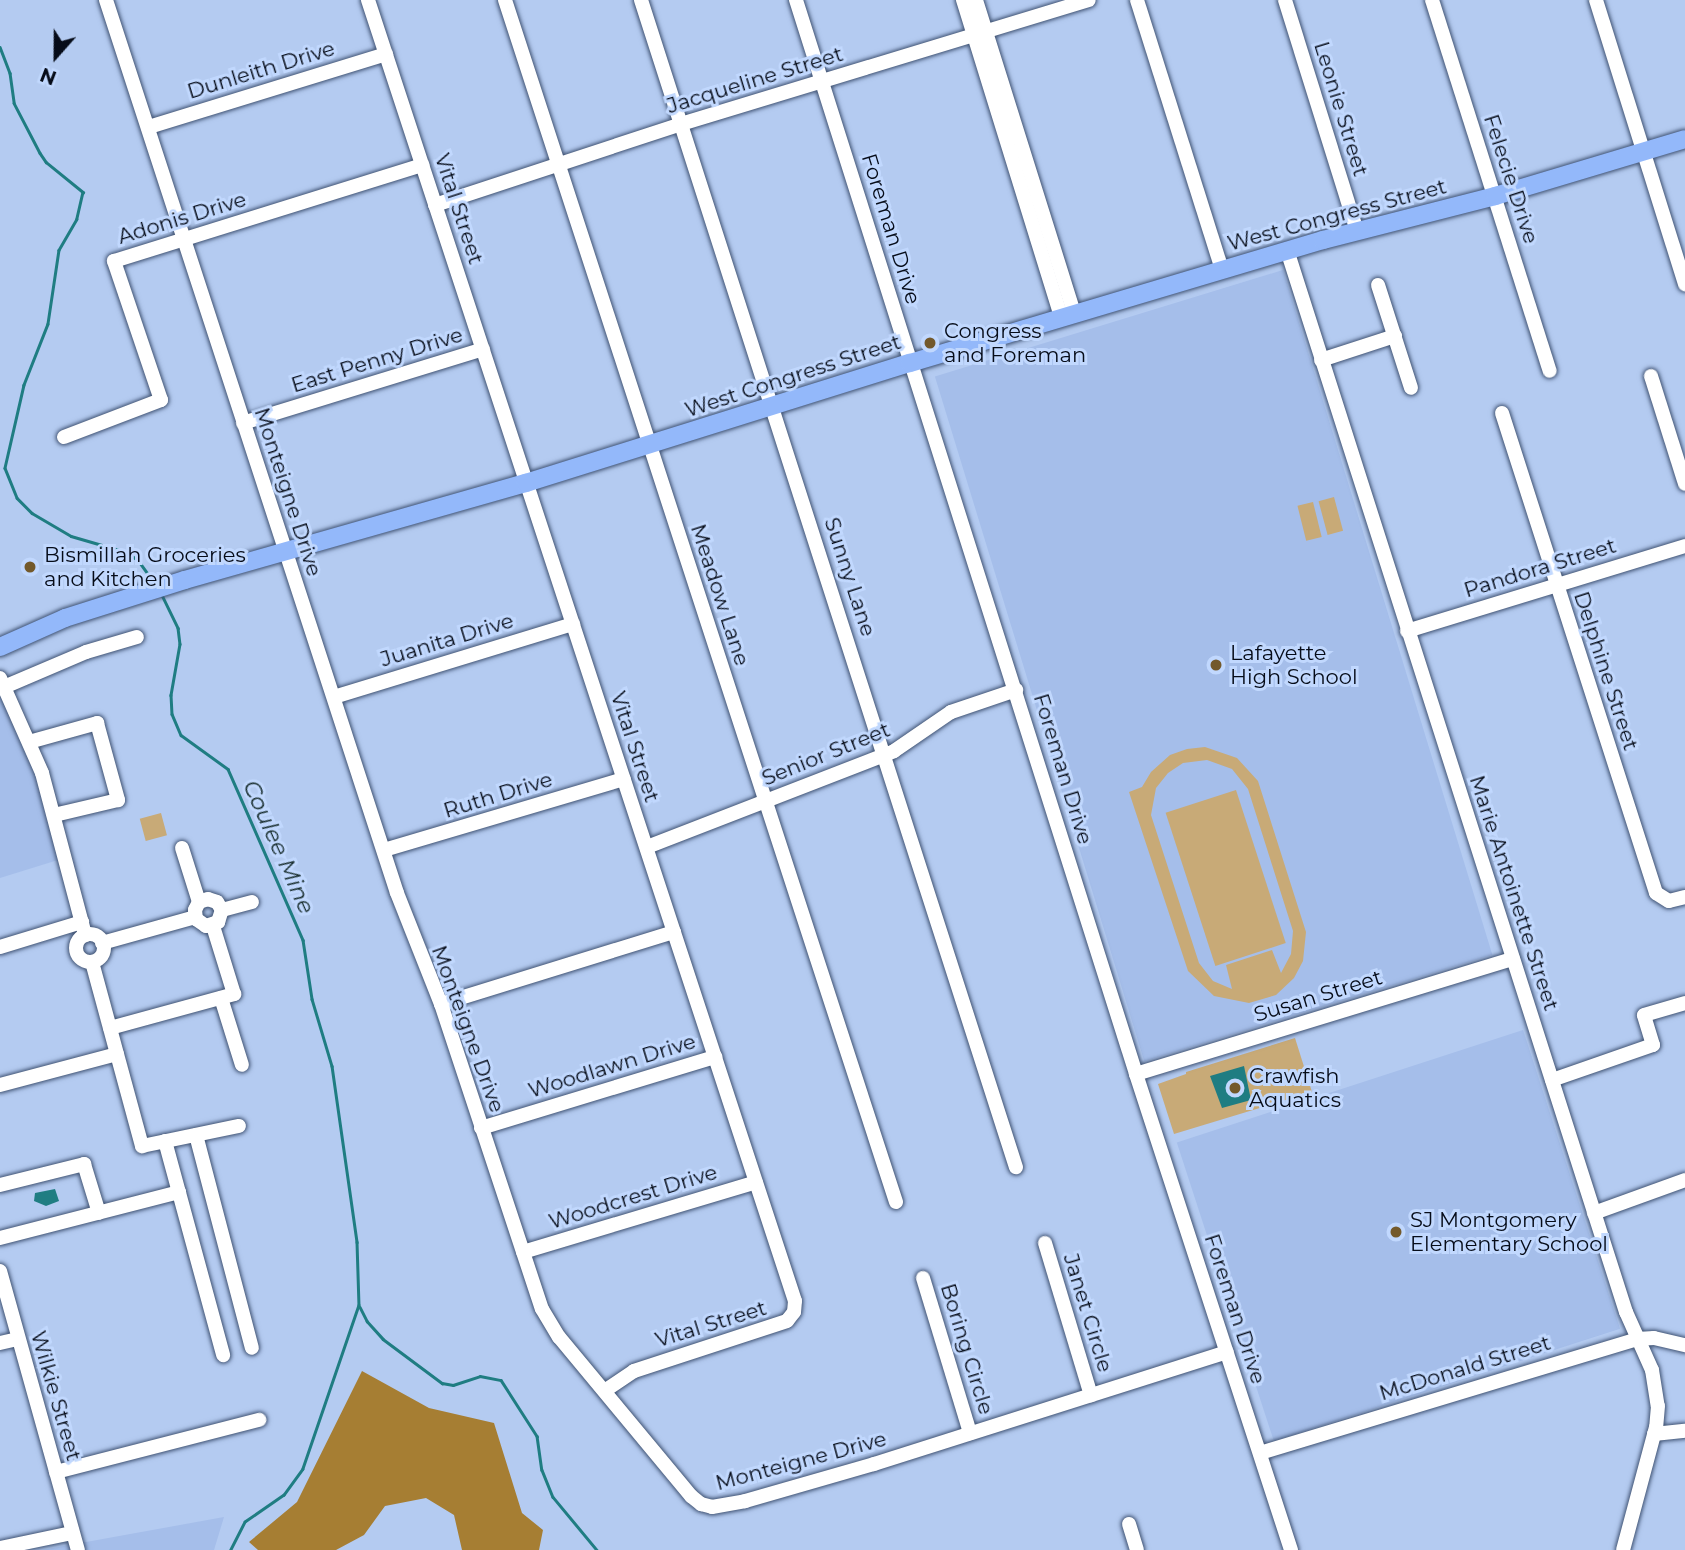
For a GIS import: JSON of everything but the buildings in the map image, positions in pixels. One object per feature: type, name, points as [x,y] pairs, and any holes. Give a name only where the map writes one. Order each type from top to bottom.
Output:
[{"type":"main road","name":"West Congress Street","points":[[0,647],[65,618],[185,580],[526,483],[910,362],[1287,250],[1495,196],[1685,139]]},
{"type":"street","name":"Monteigne Drive","points":[[106,0],[384,850],[411,930],[441,1004],[549,1324],[691,1496],[701,1504],[712,1507],[746,1501],[1227,1352]]},
{"type":"street","name":"Vital Street","points":[[368,0],[795,1301],[791,1317],[783,1323],[634,1371],[606,1390]]},
{"type":"street","name":"Meadow Lane","points":[[505,0],[896,1202]]},
{"type":"street","name":"Sunny Lane","points":[[642,0],[1016,1167]]},
{"type":"street","name":"Foreman Drive","points":[[796,0],[1136,1074],[1291,1550]]},
{"type":"street","points":[[963,0],[980,33],[1068,315]]},
{"type":"street","points":[[976,0],[980,33]]},
{"type":"street","name":"Jacqueline Street","points":[[435,205],[681,124],[1089,0]]},
{"type":"street","points":[[1137,0],[1222,271]]},
{"type":"street","name":"Leonie Street","points":[[1285,0],[1357,231]]},
{"type":"street","name":"Felecie Drive","points":[[1432,0],[1550,371]]},
{"type":"street","points":[[1596,0],[1685,284]]},
{"type":"street","name":"Dunleith Drive","points":[[149,127],[386,54]]},
{"type":"street","name":"Adonis Drive","points":[[64,437],[161,400],[114,261],[422,165]]},
{"type":"street","name":"Marie Antoinette Street","points":[[1287,250],[1594,1213],[1637,1339],[1652,1370],[1657,1396],[1654,1434],[1623,1550]]},
{"type":"street","points":[[1378,285],[1411,388]]},
{"type":"street","points":[[1321,360],[1395,337]]},
{"type":"street","name":"East Penny Drive","points":[[243,423],[483,349]]},
{"type":"street","points":[[1651,376],[1685,484]]},
{"type":"street","name":"Delphine Street","points":[[1502,413],[1656,893],[1663,900],[1685,897]]},
{"type":"street","name":"Pandora Street","points":[[1407,631],[1685,546]]},
{"type":"street","name":"Juanita Drive","points":[[334,697],[573,624]]},
{"type":"street","points":[[92,962],[80,958],[76,950],[84,929],[54,815],[29,742],[2,682],[137,637]]},
{"type":"street","name":"Senior Street","points":[[647,847],[885,754],[908,743],[951,712],[1016,690]]},
{"type":"street","points":[[29,742],[97,723],[118,800],[54,815]]},
{"type":"street","name":"Ruth Drive","points":[[384,850],[624,779]]},
{"type":"street","points":[[183,848],[200,902],[195,917]]},
{"type":"street","points":[[195,917],[202,925],[213,926],[221,919],[222,910],[213,900],[200,902]]},
{"type":"street","points":[[222,910],[252,902]]},
{"type":"street","points":[[102,943],[195,917]]},
{"type":"street","points":[[110,1028],[234,994],[213,926]]},
{"type":"street","points":[[0,947],[84,929],[102,943],[102,954],[92,962]]},
{"type":"street","points":[[441,1004],[674,932]]},
{"type":"street","name":"Susan Street","points":[[1136,1074],[1513,959]]},
{"type":"street","points":[[92,962],[142,1146],[239,1126]]},
{"type":"street","points":[[221,998],[242,1065]]},
{"type":"street","points":[[1552,1080],[1653,1045],[1644,1016],[1685,1003]]},
{"type":"street","points":[[0,1085],[117,1055]]},
{"type":"street","name":"Woodlawn Drive","points":[[481,1128],[715,1057]]},
{"type":"street","points":[[196,1135],[252,1348]]},
{"type":"street","points":[[165,1141],[223,1355]]},
{"type":"street","points":[[0,1185],[84,1164],[99,1213]]},
{"type":"street","points":[[1594,1213],[1685,1180]]},
{"type":"street","name":"Woodcrest Drive","points":[[523,1252],[756,1182]]},
{"type":"street","points":[[0,1238],[179,1192]]},
{"type":"street","name":"Janet Circle","points":[[1045,1243],[1091,1395]]},
{"type":"street","name":"Wilkie Street","points":[[0,1271],[78,1550]]},
{"type":"street","name":"Boring Circle","points":[[923,1278],[970,1433]]},
{"type":"street","name":"McDonald Street","points":[[1259,1453],[1637,1339],[1654,1338],[1685,1345]]},
{"type":"street","points":[[0,1343],[18,1339]]},
{"type":"street","points":[[56,1472],[259,1420]]},
{"type":"street","points":[[1654,1434],[1685,1431]]},
{"type":"street","points":[[1129,1524],[1138,1550]]},
{"type":"street","points":[[0,1548],[72,1533]]},
{"type":"shaded area","name":"Lafayette High School","points":[[1283,270],[1492,955],[1144,1061],[935,376]]},
{"type":"shaded area","points":[[1334,497],[1343,531],[1328,535],[1319,501]]},
{"type":"shaded area","points":[[1313,502],[1322,537],[1306,541],[1297,506]]},
{"type":"shaded area","points":[[0,692],[33,766],[58,860],[0,878]]},
{"type":"shaded area","points":[[1205,747],[1237,758],[1258,781],[1306,932],[1303,961],[1294,978],[1276,995],[1249,1003],[1214,996],[1188,971],[1129,792],[1142,787],[1151,772],[1170,755]],"holes":[[[1207,760],[1232,769],[1248,789],[1293,931],[1291,954],[1281,973],[1272,950],[1226,965],[1232,989],[1213,981],[1199,963],[1151,815],[1156,788],[1168,773],[1183,763]]]},
{"type":"shaded area","points":[[1236,790],[1286,943],[1215,966],[1166,813]]},
{"type":"shaded area","points":[[161,813],[167,835],[146,841],[140,819]]},
{"type":"shaded area","name":"SJ Montgomery Elementary School","points":[[1523,1030],[1620,1329],[1274,1441],[1177,1142]]},
{"type":"shaded area","name":"Crawfish Aquatics","points":[[1295,1038],[1312,1092],[1174,1134],[1158,1084],[1186,1072]]},
{"type":"shaded area","points":[[1244,1066],[1251,1100],[1222,1108],[1210,1076]]},
{"type":"shaded area","points":[[55,1189],[59,1201],[46,1206],[34,1201],[35,1193]]},
{"type":"shaded area","points":[[362,1371],[429,1408],[494,1423],[522,1513],[543,1530],[539,1550],[462,1550],[454,1515],[426,1498],[385,1506],[364,1535],[336,1550],[258,1550],[249,1542],[297,1502]]},
{"type":"shaded area","points":[[224,1517],[214,1550],[42,1550]]},
{"type":"waterway","name":"Coulee Mine","points":[[0,47],[10,73],[14,103],[40,153],[46,162],[83,192],[77,219],[59,250],[48,324],[24,385],[5,468],[17,498],[32,513],[71,536],[126,552],[138,560],[155,583]]},
{"type":"waterway","name":"Coulee Mine","points":[[162,595],[178,628],[180,644],[171,695],[172,714],[181,735],[228,769],[303,940],[312,999],[332,1066],[357,1242],[359,1305],[303,1469],[284,1495],[245,1522],[231,1550]]},
{"type":"waterway","name":"Coulee Mine","points":[[360,1307],[367,1321],[383,1339],[442,1383],[453,1385],[480,1376],[501,1380],[537,1436],[542,1470],[553,1497],[597,1550]]},
{"type":"place","name":"Congress and Foreman","points":[[930,343]]},
{"type":"place","name":"Bismillah Groceries and Kitchen","points":[[30,567]]},
{"type":"place","name":"Lafayette High School","points":[[1216,665]]},
{"type":"place","name":"Crawfish Aquatics","points":[[1235,1088]]},
{"type":"place","name":"SJ Montgomery Elementary School","points":[[1396,1232]]}]
